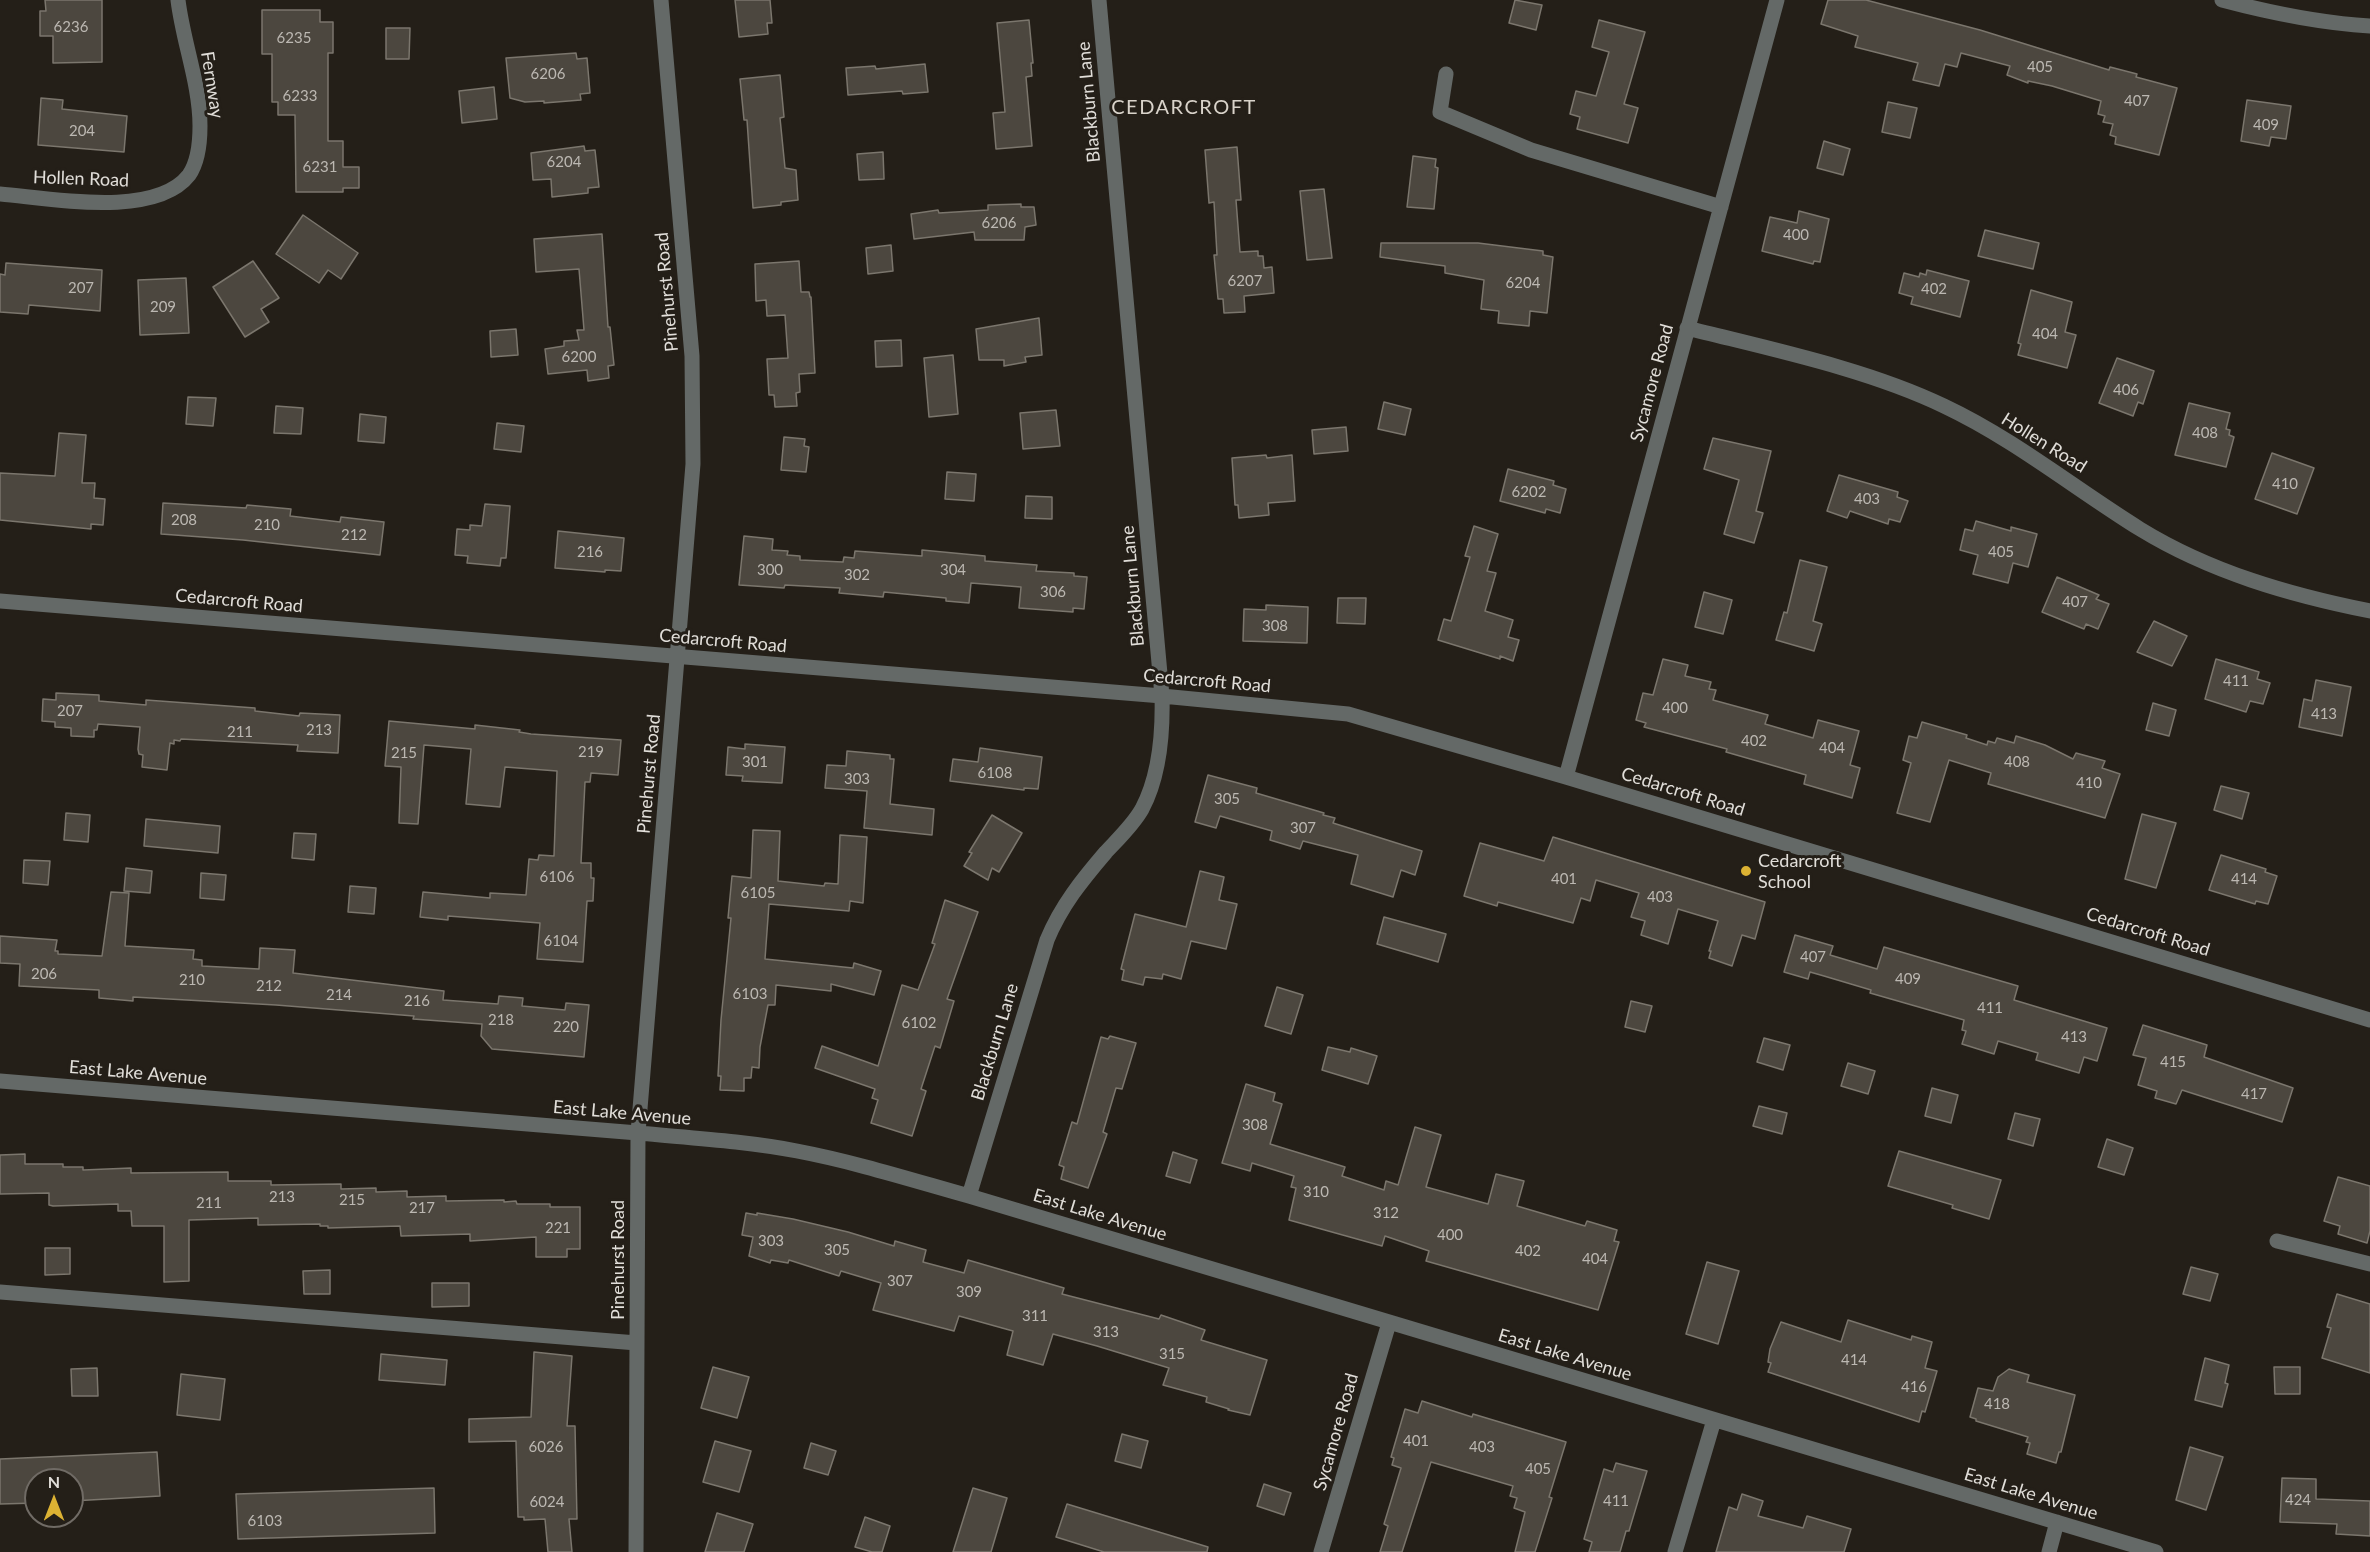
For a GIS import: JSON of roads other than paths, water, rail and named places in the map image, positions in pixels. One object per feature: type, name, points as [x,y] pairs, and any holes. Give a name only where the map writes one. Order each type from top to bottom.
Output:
[{"type":"street","name":"Fernway","points":[[178,0],[200,125],[197,153],[189,175]]},
{"type":"street","name":"Pinehurst Road","points":[[636,1552],[638,1133],[693,464],[693,367],[661,0]]},
{"type":"street","name":"Blackburn Lane","points":[[969,1196],[1047,940],[1055,921],[1083,878],[1142,809],[1161,750],[1162,696],[1099,0]]},
{"type":"street","name":"Sycamore Road","points":[[1566,777],[1777,0]]},
{"type":"street","points":[[2222,0],[2263,11],[2329,23],[2370,26]]},
{"type":"street","points":[[1446,74],[1440,112],[1531,150],[1721,207]]},
{"type":"street","name":"Hollen Road","points":[[0,194],[120,204],[149,199],[169,191],[189,175]]},
{"type":"street","name":"Hollen Road","points":[[1687,328],[1812,360],[1943,405],[2047,466],[2141,530],[2184,552],[2274,589],[2370,611]]},
{"type":"street","name":"Cedarcroft Road","points":[[0,601],[1162,696],[1348,714],[1566,777],[2370,1020]]},
{"type":"street","name":"East Lake Avenue","points":[[0,1081],[638,1133],[796,1151],[855,1164],[969,1196],[2156,1552]]},
{"type":"street","points":[[2277,1241],[2370,1264]]},
{"type":"street","points":[[0,1292],[637,1343]]},
{"type":"street","name":"Sycamore Road","points":[[1321,1552],[1389,1323]]},
{"type":"street","points":[[1675,1552],[1714,1420]]},
{"type":"street","points":[[2049,1552],[2058,1522]]},
{"type":"place","name":"Cedarcroft School","points":[[1746,871]]},
{"type":"district","name":"CEDARCROFT","points":[[1184,108]]}]
